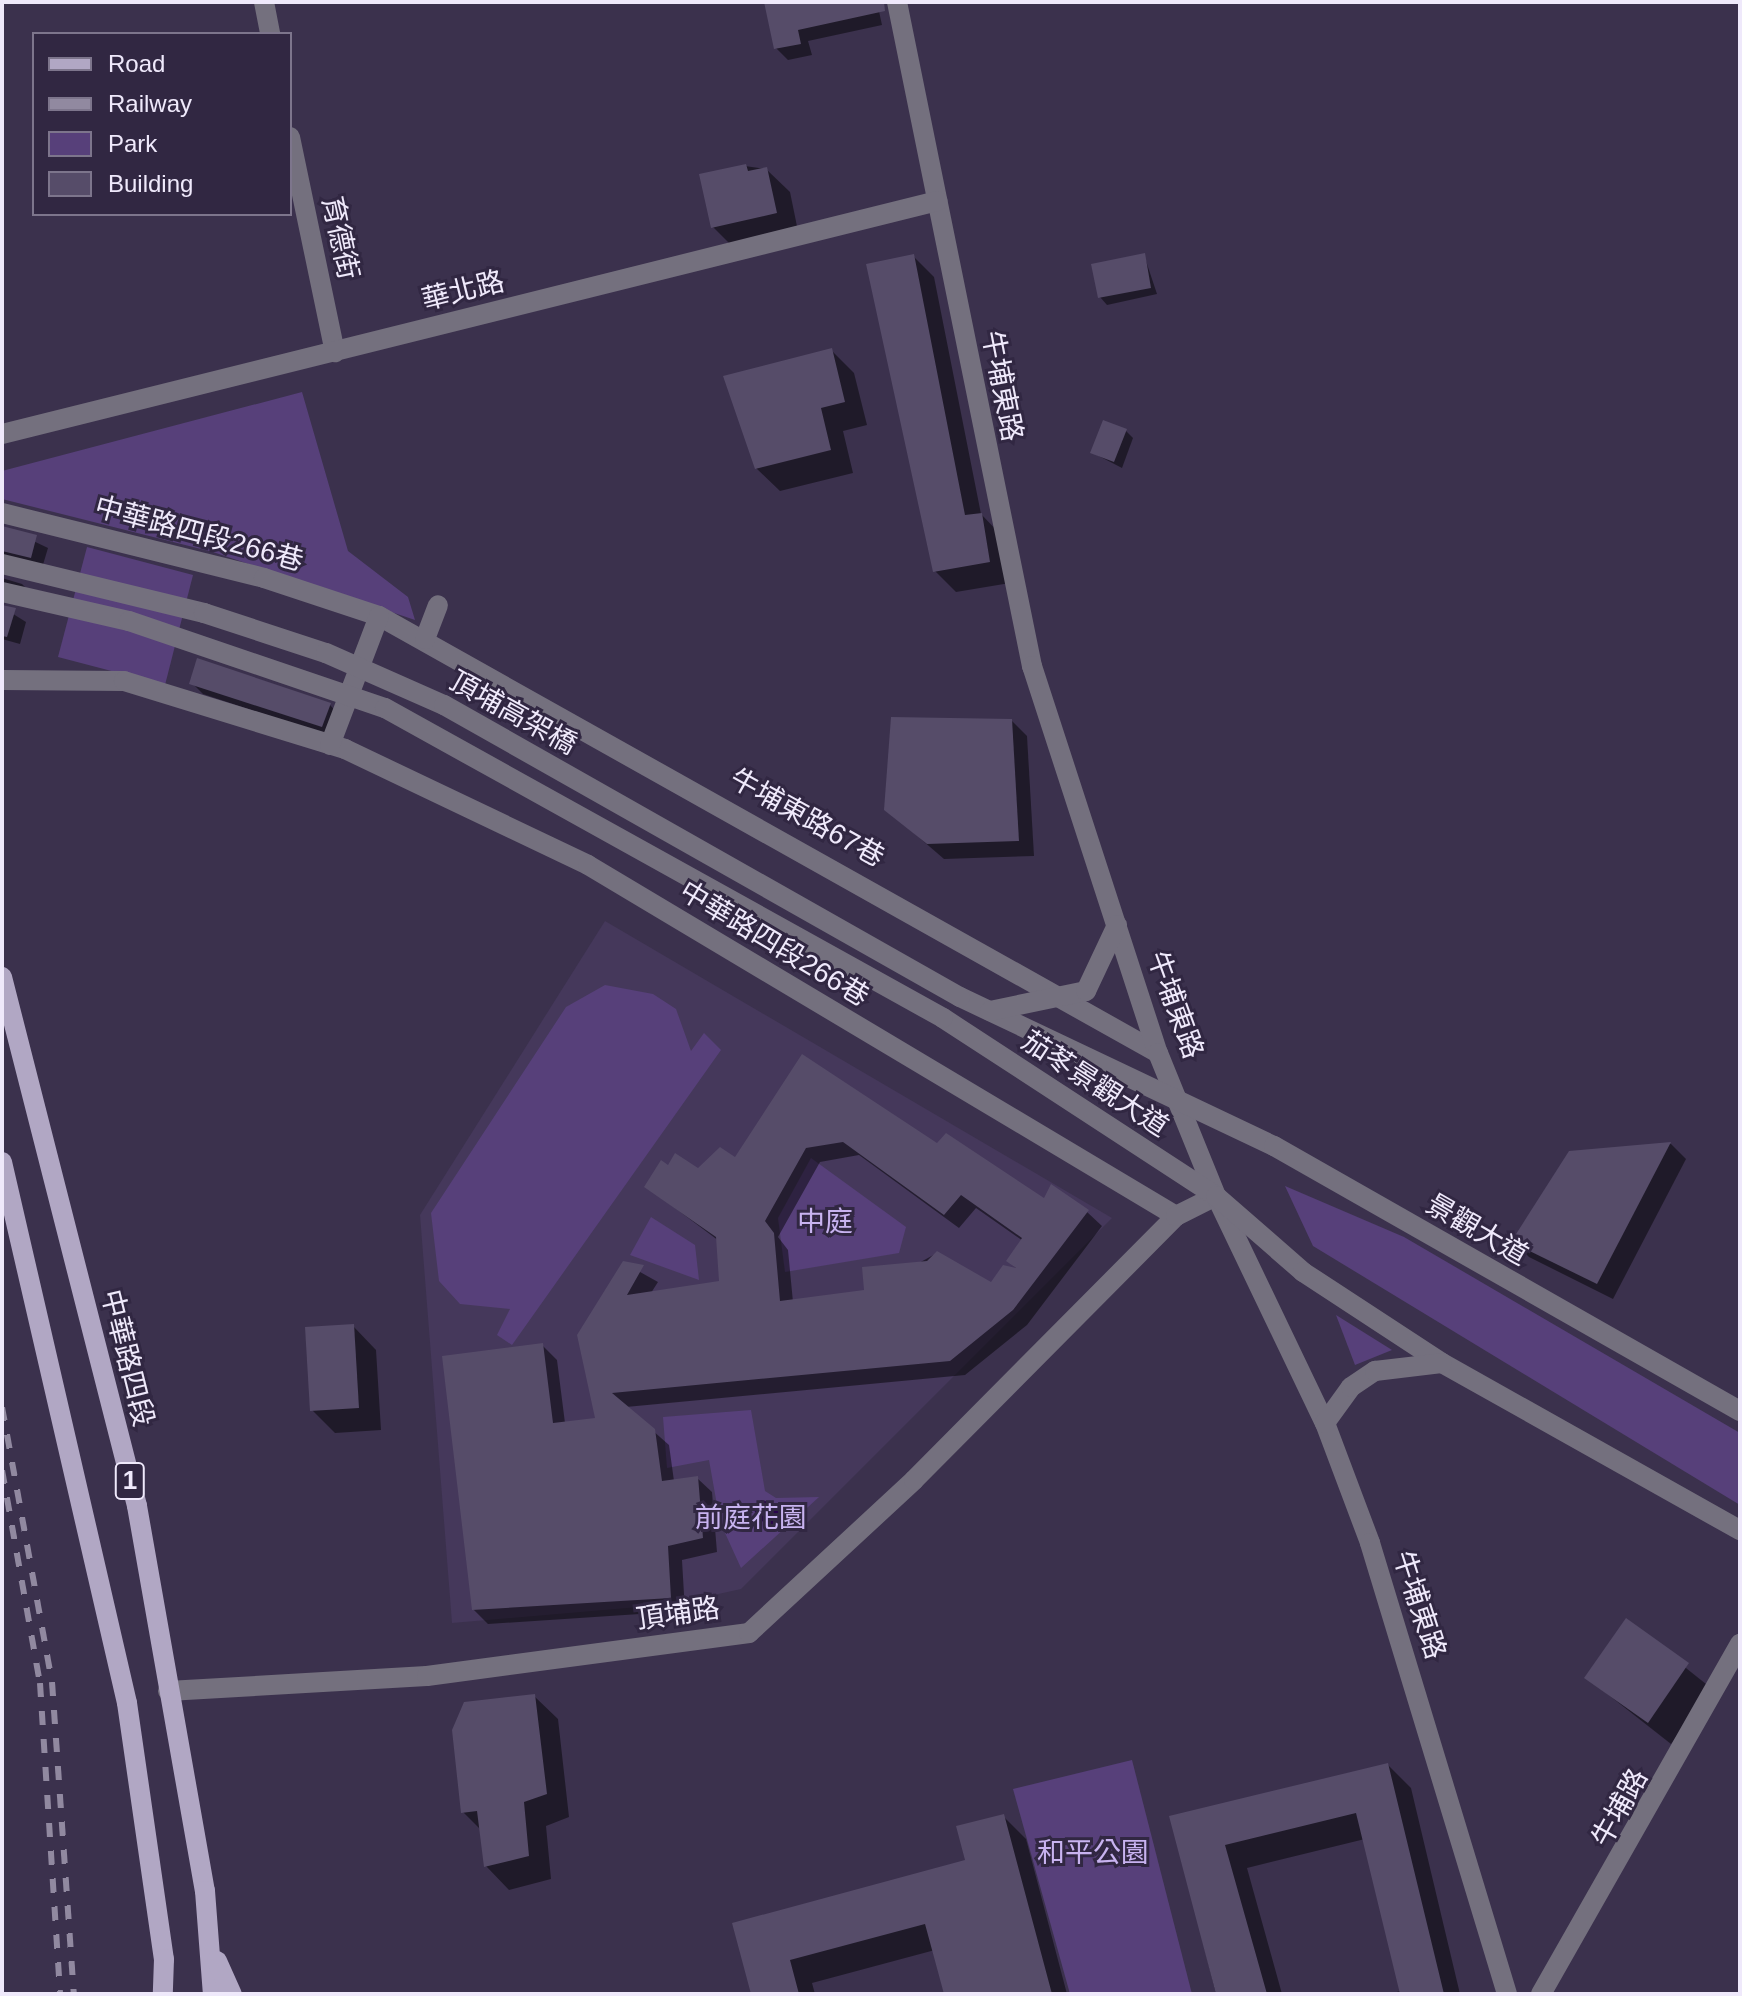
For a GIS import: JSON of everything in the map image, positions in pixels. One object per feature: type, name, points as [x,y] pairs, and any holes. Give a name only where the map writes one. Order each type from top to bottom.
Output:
[{"type":"main road","name":"中華路四段","points":[[2,977],[137,1506],[214,1956],[213,1994]]},
{"type":"main road","name":"1","points":[[2,1162],[127,1703],[163,1944],[163,1994]]},
{"type":"main road","points":[[214,1956],[232,1994]]},
{"type":"street","points":[[264,2],[270,32]]},
{"type":"street","name":"牛埔東路","points":[[897,2],[1032,666],[1158,1053],[1183,1104],[1216,1196],[1325,1423],[1410,1668],[1507,1994]]},
{"type":"street","name":"育德街","points":[[292,147],[335,352]]},
{"type":"street","name":"華北路","points":[[2,434],[937,201]]},
{"type":"street","name":"中華路四段266巷","points":[[2,513],[379,616],[425,639]]},
{"type":"street","name":"頂埔高架橋","points":[[2,564],[204,613],[326,653],[444,705],[960,997]]},
{"type":"street","name":"頂埔高架橋","points":[[2,592],[129,621],[385,708],[943,1018]]},
{"type":"street","points":[[425,639],[438,605]]},
{"type":"street","points":[[330,745],[379,616]]},
{"type":"street","name":"牛埔東路67巷","points":[[425,639],[1068,998],[1158,1053]]},
{"type":"street","name":"中華路四段266巷","points":[[2,680],[124,681],[330,745],[588,865],[1176,1216]]},
{"type":"street","points":[[988,1012],[1068,998],[1086,991],[1098,973],[1117,925]]},
{"type":"street","name":"茄苳景觀大道","points":[[960,997],[1183,1104]]},
{"type":"street","name":"茄苳景觀大道","points":[[943,1018],[1216,1196]]},
{"type":"street","name":"景觀大道","points":[[1183,1104],[1274,1146],[1740,1411]]},
{"type":"street","points":[[1216,1196],[1303,1272],[1442,1363],[1740,1530]]},
{"type":"street","name":"頂埔路","points":[[168,1691],[427,1676],[749,1633],[914,1480],[1176,1216],[1216,1196]]},
{"type":"street","points":[[1325,1423],[1351,1387],[1375,1371],[1442,1363]]},
{"type":"street","name":"牛埔路","points":[[1541,1994],[1740,1644]]},
{"type":"shaded area","points":[[605,921],[1112,1218],[741,1589],[673,1604],[452,1623],[420,1215]]},
{"type":"shaded area","points":[[761,1500],[789,1507],[789,1517],[767,1527],[752,1508]]},
{"type":"green space","points":[[302,392],[348,551],[408,597],[415,620],[213,552],[2,499],[2,471]]},
{"type":"green space","points":[[87,547],[193,575],[165,685],[58,657]]},
{"type":"green space","points":[[605,985],[653,994],[676,1009],[691,1051],[704,1033],[721,1050],[512,1345],[497,1335],[510,1309],[460,1304],[439,1281],[431,1213],[566,1007]]},
{"type":"green space","name":"中庭","points":[[811,1158],[906,1227],[899,1253],[785,1272],[778,1218]]},
{"type":"green space","points":[[1285,1186],[1404,1237],[1740,1433],[1740,1505],[1313,1246]]},
{"type":"green space","points":[[651,1217],[695,1245],[699,1280],[630,1255]]},
{"type":"green space","points":[[1336,1315],[1392,1350],[1355,1365]]},
{"type":"green space","name":"前庭花園","points":[[751,1410],[765,1491],[776,1498],[819,1497],[741,1568],[720,1522],[709,1460],[667,1468],[663,1417]]},
{"type":"green space","name":"和平公園","points":[[1132,1760],[1192,1994],[1070,1994],[1013,1789]]},
{"type":"building","points":[[764,2],[884,2],[885,11],[798,30],[801,44],[774,49]]},
{"type":"building","points":[[746,164],[748,171],[767,167],[777,213],[711,228],[699,174]]},
{"type":"building","points":[[1145,253],[1151,288],[1098,298],[1091,264]]},
{"type":"building","points":[[914,254],[965,515],[982,513],[990,562],[933,572],[866,264]]},
{"type":"building","points":[[832,348],[845,402],[821,408],[831,450],[755,469],[723,376]]},
{"type":"building","points":[[1103,420],[1127,429],[1114,462],[1090,453]]},
{"type":"building","points":[[2,526],[37,535],[31,558],[2,551]]},
{"type":"building","points":[[2,605],[16,608],[7,637],[2,636]]},
{"type":"building","points":[[197,658],[331,703],[322,727],[189,684]]},
{"type":"building","points":[[891,717],[1012,719],[1019,841],[927,844],[884,810]]},
{"type":"building","points":[[802,1054],[937,1143],[946,1133],[1044,1198],[1051,1184],[1089,1210],[1013,1310],[950,1361],[612,1393],[655,1429],[662,1481],[698,1476],[703,1538],[668,1546],[671,1598],[472,1610],[442,1356],[543,1343],[553,1423],[595,1418],[577,1335],[623,1261],[644,1265],[627,1295],[719,1281],[716,1237],[644,1187],[661,1160],[668,1165],[675,1153],[698,1168],[720,1147],[735,1157]],"holes":[[[843,1142],[944,1215],[961,1195],[1022,1238],[1006,1261],[1016,1268],[1003,1265],[991,1282],[937,1251],[927,1261],[862,1267],[864,1290],[780,1301],[774,1233],[765,1221],[806,1148]]]},
{"type":"building","points":[[1671,1142],[1597,1284],[1511,1242],[1569,1151]]},
{"type":"building","points":[[354,1324],[359,1408],[310,1411],[305,1327]]},
{"type":"building","points":[[1626,1618],[1689,1663],[1648,1723],[1584,1678]]},
{"type":"building","points":[[535,1694],[547,1794],[524,1802],[529,1856],[484,1867],[477,1811],[461,1813],[452,1730],[464,1702]]},
{"type":"building","points":[[1388,1763],[1444,1994],[1400,1994],[1356,1813],[1225,1845],[1267,1994],[1216,1994],[1169,1816]]},
{"type":"building","points":[[1004,1814],[1052,1994],[944,1994],[925,1924],[790,1960],[799,1994],[751,1994],[732,1923],[965,1860],[956,1826]]},
{"type":"railway","points":[[2,1407],[52,1682],[74,1994]]},
{"type":"railway","points":[[2,1470],[40,1683],[60,1994]]}]
